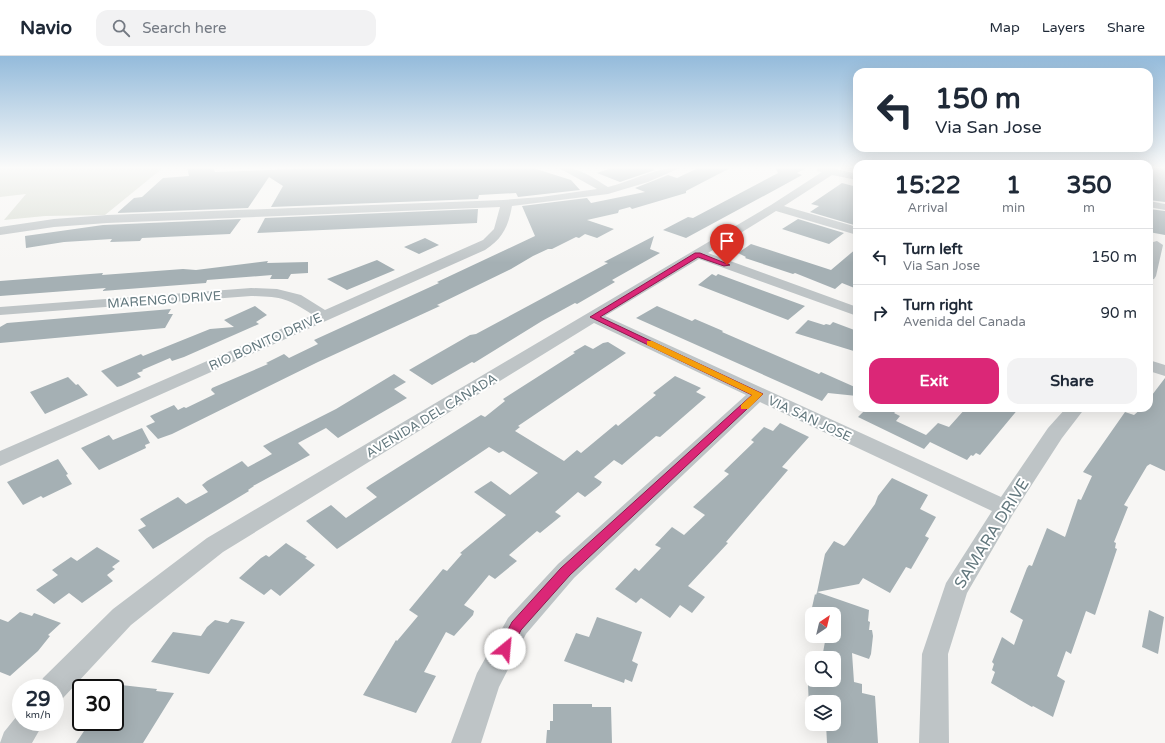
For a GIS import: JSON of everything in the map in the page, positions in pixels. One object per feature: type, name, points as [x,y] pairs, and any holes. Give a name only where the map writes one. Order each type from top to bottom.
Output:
[{"type":"street","points":[[0,231],[54,223],[107,219],[507,202],[540,199]]},
{"type":"street","name":"AVENIDA DEL CANADA","points":[[62,679],[122,617],[216,545],[698,254],[775,207],[785,199]]},
{"type":"street","name":"RIO BONITO DRIVE","points":[[0,459],[491,241],[500,233],[507,202]]},
{"type":"street","points":[[1153,205],[1165,207]]},
{"type":"street","points":[[775,207],[853,230]]},
{"type":"street","points":[[1153,260],[1157,245]]},
{"type":"street","points":[[698,254],[853,311]]},
{"type":"street","name":"MARENGO DRIVE","points":[[0,311],[251,292],[271,293],[296,298],[323,315]]},
{"type":"street","name":"VIA SAN JOSE","points":[[594,317],[1005,508]]},
{"type":"street","points":[[1153,366],[1165,371]]},
{"type":"street","points":[[466,743],[487,683],[517,626],[566,571],[758,394]]},
{"type":"street","name":"SAMARA DRIVE","points":[[934,743],[936,654],[955,590],[1005,508],[1055,433],[1073,412]]},
{"type":"street","points":[[15,743],[23,731]]},
{"type":"shaded area","points":[[22,199],[125,199],[105,215],[45,216],[4,220]]},
{"type":"building","points":[[133,199],[254,199],[248,208],[117,213]]},
{"type":"building","points":[[276,199],[476,199],[271,207]]},
{"type":"building","points":[[578,199],[588,199],[591,203],[610,199],[666,199],[632,209],[630,207],[619,210],[618,213],[587,220],[614,229],[597,238],[585,234],[552,249],[548,249],[437,305],[440,306],[318,362],[172,434],[158,439],[146,426],[155,422],[150,416],[174,405],[178,410],[184,407],[186,408],[215,394],[211,390],[212,388],[268,364],[266,363],[284,354],[289,358],[318,344],[314,340],[439,283],[437,282],[535,236],[522,206]]},
{"type":"building","points":[[729,199],[758,199],[686,238],[663,230],[688,217],[693,218]]},
{"type":"building","points":[[818,199],[853,199],[853,225],[810,212],[819,206],[811,204]]},
{"type":"building","points":[[1153,199],[1165,199],[1165,202],[1153,200]]},
{"type":"building","points":[[478,209],[477,223],[257,233],[265,218]]},
{"type":"building","points":[[1153,210],[1165,211],[1165,235],[1153,233]]},
{"type":"building","points":[[241,219],[230,234],[142,238],[140,241],[110,242],[112,239],[64,242],[26,248],[25,236],[103,225]]},
{"type":"building","points":[[798,219],[844,233],[829,244],[782,229]]},
{"type":"building","points":[[654,236],[650,249],[660,253],[612,280],[615,282],[577,304],[575,303],[542,321],[474,363],[472,362],[432,385],[409,370],[470,335],[476,334],[608,263],[604,262]]},
{"type":"building","points":[[425,238],[439,245],[419,254],[404,247]]},
{"type":"building","points":[[751,244],[831,270],[853,251],[853,287],[842,283],[835,289],[795,273],[793,274],[745,258],[746,257],[738,253]]},
{"type":"building","points":[[377,260],[395,270],[347,290],[327,279]]},
{"type":"building","points":[[268,261],[267,263],[308,262],[308,273],[291,274],[288,279],[270,279],[272,275],[207,280],[206,283],[102,291],[106,288],[0,296],[0,281],[103,273],[102,275],[183,269],[196,270]]},
{"type":"building","points":[[712,274],[716,276],[718,274],[805,306],[788,320],[698,285]]},
{"type":"building","points":[[255,306],[267,315],[256,322],[259,324],[184,357],[172,361],[170,358],[142,370],[143,371],[137,373],[141,377],[121,386],[117,387],[101,371],[141,354],[143,356],[210,329],[234,327],[224,320]]},
{"type":"building","points":[[657,306],[692,321],[695,319],[819,374],[821,372],[853,386],[853,396],[828,393],[822,401],[636,318]]},
{"type":"building","points":[[171,309],[168,314],[173,314],[165,328],[0,343],[0,327],[7,323]]},
{"type":"building","points":[[808,320],[824,325],[830,325],[833,322],[853,330],[853,351],[795,333]]},
{"type":"building","points":[[608,342],[626,353],[518,426],[520,427],[515,431],[564,461],[577,450],[581,453],[616,424],[618,426],[656,395],[653,393],[675,376],[701,388],[696,392],[706,397],[660,437],[656,436],[622,465],[614,460],[594,477],[602,482],[600,485],[585,497],[578,492],[555,512],[561,516],[540,533],[537,531],[509,555],[517,561],[495,579],[489,575],[464,605],[474,611],[473,615],[454,636],[446,632],[424,672],[436,676],[416,713],[363,695],[396,640],[397,641],[418,616],[409,610],[443,569],[447,571],[462,554],[460,553],[506,515],[474,492],[491,481],[510,495],[538,473],[503,451],[499,453],[489,447],[337,549],[306,521],[331,505],[346,518],[377,497],[366,488],[370,485],[481,415],[485,417],[505,401],[503,399],[575,353],[573,352],[585,345],[593,349],[603,343]]},
{"type":"building","points":[[394,374],[406,382],[394,389],[407,398],[338,438],[326,428],[298,443],[310,455],[253,486],[248,490],[249,491],[153,549],[138,530],[146,526],[140,519],[178,497],[186,504],[208,492],[202,485],[207,481],[242,461],[248,467],[272,454],[263,446],[336,409]]},
{"type":"building","points":[[68,377],[76,385],[78,384],[88,395],[45,414],[30,392]]},
{"type":"building","points":[[1165,378],[1165,471],[1150,464],[1147,466],[1124,505],[1128,507],[1114,542],[1116,543],[1115,548],[1117,549],[1095,615],[1086,611],[1071,654],[1066,651],[1057,676],[1065,681],[1053,717],[1033,706],[1032,707],[991,683],[995,672],[992,670],[994,664],[992,662],[1002,637],[1014,645],[1023,620],[1010,612],[1027,568],[1029,565],[1032,566],[1047,528],[1065,537],[1078,499],[1081,500],[1092,476],[1083,472],[1125,412],[1134,415],[1137,412],[1153,412],[1153,394]]},
{"type":"building","points":[[863,412],[895,412],[894,413],[900,416],[896,421],[926,435],[938,423],[949,427],[962,412],[1016,412],[980,455],[976,453],[973,456],[971,455],[967,460],[930,442],[924,449],[858,417]]},
{"type":"building","points":[[780,423],[809,437],[782,467],[788,470],[726,542],[728,543],[688,586],[705,597],[692,613],[680,605],[670,618],[641,598],[636,603],[615,589],[635,568],[639,571],[661,548],[655,545],[672,527],[684,535],[705,515],[693,507],[729,474],[724,471],[754,442],[751,440],[764,427],[773,431]]},
{"type":"building","points":[[142,428],[150,443],[145,445],[146,448],[99,470],[81,448],[109,435],[113,440]]},
{"type":"building","points":[[58,459],[68,474],[66,475],[72,484],[43,498],[41,496],[23,505],[7,482]]},
{"type":"building","points":[[892,478],[928,495],[920,509],[936,517],[925,536],[929,538],[911,569],[906,567],[890,593],[863,578],[859,584],[817,592],[825,554],[834,541],[844,546],[847,543],[875,504],[878,496]]},
{"type":"building","points":[[286,543],[307,557],[305,558],[315,565],[280,596],[271,589],[264,595],[239,578],[261,558],[266,555],[269,557]]},
{"type":"building","points":[[97,547],[120,561],[112,567],[115,569],[107,575],[113,581],[82,603],[69,593],[54,604],[36,590],[58,575],[52,570],[71,557],[77,561]]},
{"type":"building","points":[[817,592],[869,610],[869,630],[872,630],[873,636],[871,654],[869,659],[852,653],[854,682],[862,684],[862,693],[875,696],[878,743],[827,743],[826,731],[841,731],[841,695],[808,695],[808,687],[841,687],[841,651],[823,651],[825,643],[841,643],[841,607],[812,607],[815,594],[816,595]]},
{"type":"building","points":[[1149,610],[1164,617],[1158,654],[1142,647]]},
{"type":"building","points":[[20,612],[32,616],[34,613],[61,623],[48,635],[50,636],[38,651],[10,676],[0,672],[0,619],[8,622]]},
{"type":"building","points":[[597,617],[642,632],[632,661],[638,664],[632,682],[625,679],[624,683],[564,661],[576,633],[589,637]]},
{"type":"building","points":[[231,619],[245,622],[209,674],[151,662],[173,632],[201,636],[207,627],[215,620],[228,623]]},
{"type":"building","points":[[124,685],[157,689],[156,691],[174,693],[143,743],[76,743],[84,731],[124,731]]},
{"type":"building","points":[[553,704],[592,704],[592,707],[611,707],[612,743],[546,743],[547,730],[550,730],[550,721],[553,721]]},
{"type":"slow traffic","points":[[649,343],[758,394],[745,407]]},
{"type":"route","points":[[505,649],[517,626],[566,571],[758,394],[594,317],[698,254],[727,265]]}]
